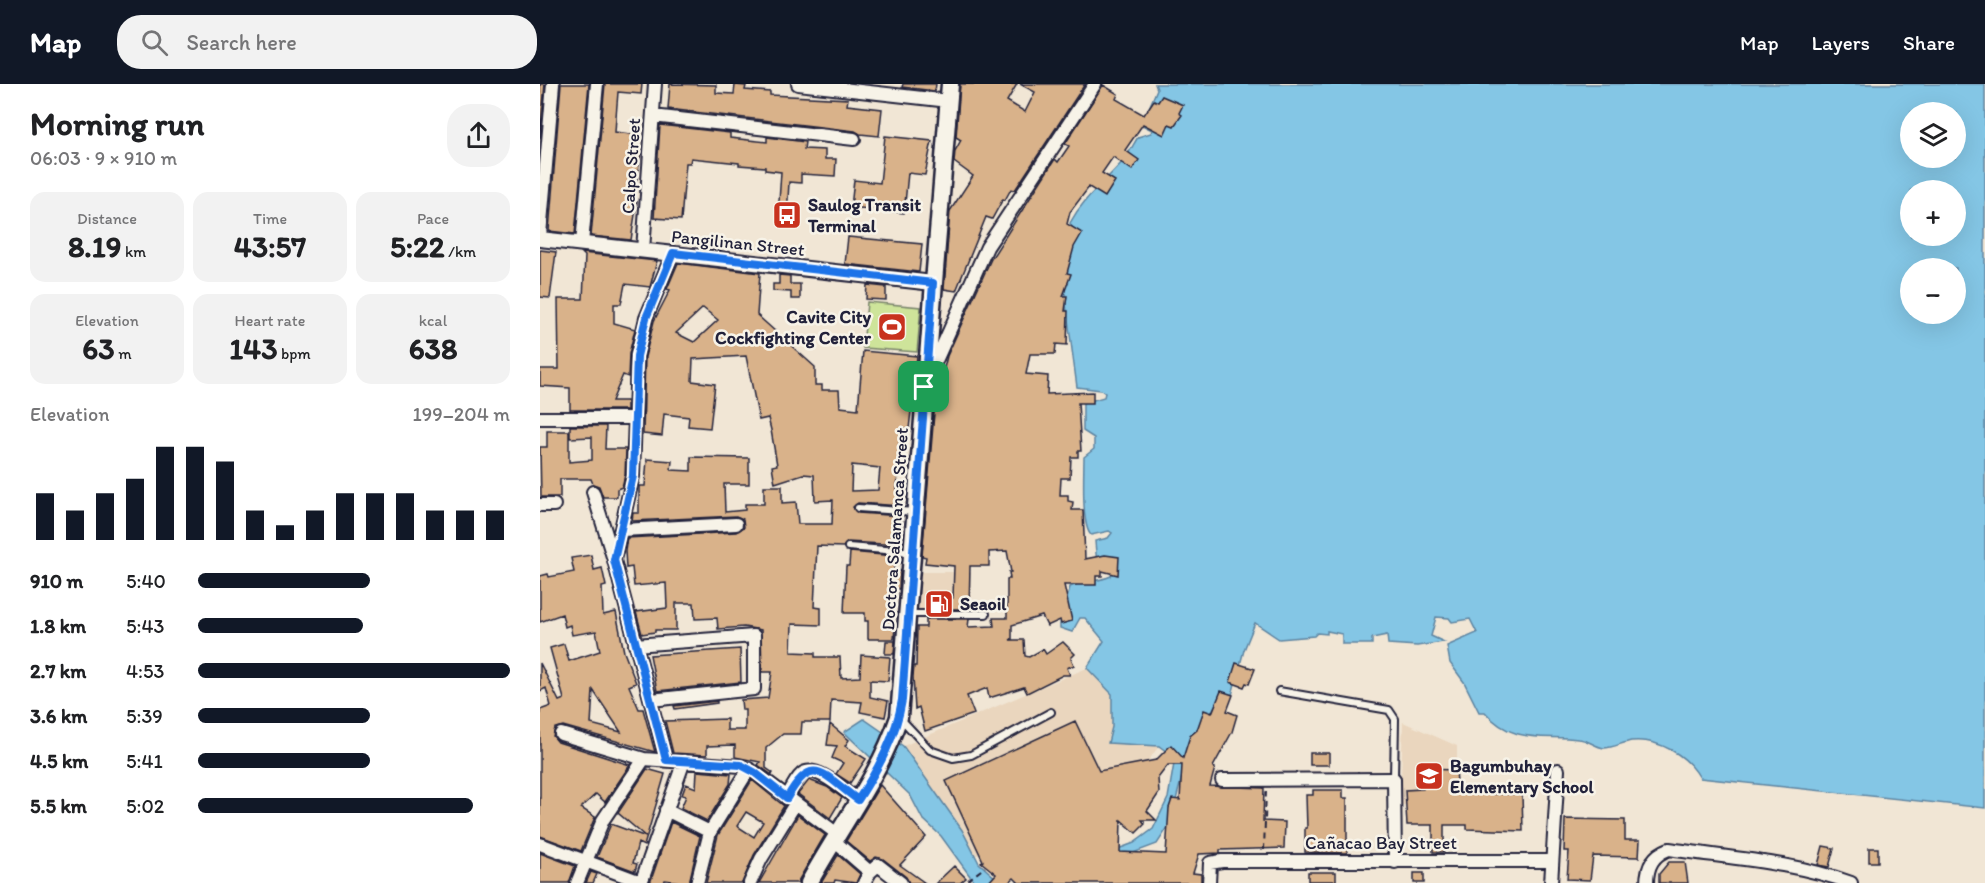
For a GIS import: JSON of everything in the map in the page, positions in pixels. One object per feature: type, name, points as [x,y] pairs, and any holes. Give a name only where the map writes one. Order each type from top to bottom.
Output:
[{"type":"main road","name":"Doctora Salamanca Street","points":[[809,883],[874,775],[897,725],[909,614],[924,387],[950,84]]},
{"type":"street","points":[[540,237],[553,84]]},
{"type":"street","points":[[582,243],[597,84]]},
{"type":"street","name":"Calpo Street","points":[[643,250],[655,84]]},
{"type":"street","points":[[799,84],[890,89],[948,101]]},
{"type":"street","points":[[924,387],[987,247],[1095,84]]},
{"type":"street","points":[[653,116],[854,139]]},
{"type":"street","name":"Pangilinan Street","points":[[540,237],[933,283]]},
{"type":"street","points":[[614,560],[633,476],[637,356],[646,318],[673,253]]},
{"type":"street","points":[[540,418],[635,418]]},
{"type":"street","points":[[593,492],[614,560],[666,760]]},
{"type":"street","points":[[540,505],[554,505]]},
{"type":"street","points":[[622,530],[736,524]]},
{"type":"street","points":[[635,645],[754,636],[754,689],[651,700]]},
{"type":"street","points":[[561,734],[644,759],[734,764],[749,769],[835,837],[867,877],[878,865],[902,883]]},
{"type":"street","points":[[577,883],[603,820],[644,759]]},
{"type":"street","points":[[540,844],[641,883],[684,761]]},
{"type":"street","points":[[697,883],[710,832],[749,769]]},
{"type":"street","points":[[1551,883],[1558,770]]},
{"type":"street","points":[[750,883],[802,774],[808,771],[818,771],[858,800]]},
{"type":"street","points":[[1222,780],[1394,779],[1395,862]]},
{"type":"street","points":[[666,810],[710,832]]},
{"type":"street","points":[[1647,883],[1647,872],[1656,854],[1669,849],[1760,863],[1834,877],[1851,883]]},
{"type":"street","name":"Cañacao Bay Street","points":[[1209,883],[1210,863],[1552,861]]},
{"type":"lane","points":[[858,508],[916,512]]},
{"type":"lane","points":[[848,547],[913,553]]},
{"type":"lane","points":[[909,614],[986,614]]},
{"type":"lane","points":[[1279,691],[1389,710],[1395,719],[1394,779]]},
{"type":"lane","points":[[897,725],[930,750],[953,758],[971,755],[1051,712]]},
{"type":"path","points":[[1264,861],[1266,781]]},
{"type":"path","points":[[969,880],[985,867]]},
{"type":"shaded area","points":[[919,572],[971,572],[971,618],[919,617]]},
{"type":"shaded area","points":[[1087,668],[1112,694],[1112,727],[1109,743],[1159,746],[1133,782],[975,856],[962,830],[903,746]]},
{"type":"shaded area","name":"Bagumbuhay Elementary School","points":[[1403,722],[1457,746],[1457,805],[1400,805]]},
{"type":"green space","name":"Cavite City Cockfighting Center","points":[[867,302],[921,307],[917,352],[863,348]]},
{"type":"water","points":[[1155,84],[1985,84],[1985,808],[1700,778],[1680,755],[1651,742],[1631,741],[1604,748],[1581,739],[1517,734],[1495,722],[1485,712],[1479,712],[1464,682],[1450,663],[1447,646],[1477,633],[1470,619],[1452,622],[1449,618],[1436,617],[1431,636],[1444,642],[1417,646],[1388,644],[1387,635],[1372,638],[1372,644],[1342,644],[1342,634],[1327,631],[1327,634],[1317,633],[1314,636],[1279,639],[1255,623],[1244,650],[1232,695],[1220,696],[1186,760],[1170,824],[1157,844],[1053,883],[1009,883],[1029,882],[1134,843],[1153,829],[1168,798],[1175,758],[1159,746],[1108,743],[1112,727],[1112,694],[1087,668],[1104,641],[1085,618],[1080,618],[1072,632],[1060,628],[1070,587],[1106,578],[1111,576],[1112,571],[1097,565],[1095,541],[1108,538],[1112,533],[1109,531],[1091,535],[1084,511],[1084,457],[1094,449],[1094,438],[1083,431],[1083,403],[1104,397],[1105,393],[1101,390],[1077,387],[1065,297],[1065,266],[1073,229],[1070,223],[1087,198],[1125,158],[1138,137],[1151,133],[1152,130],[1144,126],[1143,122],[1157,89]]},
{"type":"water","points":[[864,719],[903,746],[962,830],[979,863],[998,880],[1009,883],[975,883],[941,836],[922,818],[910,795],[844,732]]},
{"type":"building","points":[[540,84],[545,84],[540,139]]},
{"type":"building","points":[[561,84],[589,84],[575,234],[549,231]]},
{"type":"building","points":[[605,84],[642,84],[641,94],[618,92],[616,117],[615,132],[638,135],[637,153],[641,154],[636,183],[633,182],[631,202],[637,202],[631,240],[591,236]]},
{"type":"building","points":[[670,84],[716,85],[716,93],[734,94],[735,85],[746,86],[745,90],[770,92],[770,95],[848,99],[847,105],[882,109],[879,136],[860,134],[855,131],[668,109]]},
{"type":"building","points":[[903,84],[936,84],[935,91],[902,87]]},
{"type":"building","points":[[960,84],[1017,84],[1007,101],[1025,112],[1035,92],[1020,84],[1085,84],[1015,190],[1011,189],[1005,200],[1003,199],[992,219],[986,217],[956,291],[944,289],[950,211],[973,176],[954,162],[955,151],[961,140],[956,137]]},
{"type":"building","points":[[1103,85],[1118,94],[1116,99],[1144,115],[1154,100],[1158,102],[1162,96],[1183,105],[1179,113],[1182,115],[1174,126],[1169,124],[1164,135],[1143,124],[1125,150],[1139,160],[1132,170],[1113,157],[1102,173],[1115,181],[1105,197],[1089,187],[1070,212],[1067,224],[1082,233],[1074,247],[1067,273],[1071,274],[1063,296],[1067,296],[1065,311],[1068,311],[1067,345],[1056,344],[1055,354],[1030,354],[1026,374],[1048,376],[1047,394],[1093,392],[1093,403],[1078,403],[1081,451],[1078,451],[1078,457],[1071,457],[1070,478],[1061,478],[1060,495],[1068,495],[1068,501],[1073,502],[1072,510],[1083,510],[1085,559],[1105,555],[1119,557],[1118,575],[1102,571],[1102,576],[1096,576],[1096,585],[1064,585],[1072,621],[1061,624],[1060,620],[1047,626],[1042,616],[1012,625],[1012,639],[1010,640],[1024,640],[1025,656],[1029,657],[1043,649],[1046,654],[1063,642],[1075,654],[1071,658],[1074,665],[1067,668],[1070,675],[1063,675],[1027,693],[1024,687],[989,698],[987,688],[967,696],[974,714],[925,731],[919,707],[915,709],[913,677],[914,666],[916,666],[917,627],[926,627],[926,619],[969,619],[968,627],[994,626],[993,618],[1007,618],[1007,579],[1010,579],[1009,572],[1011,572],[1007,551],[989,552],[989,566],[970,566],[969,609],[927,609],[927,597],[953,598],[954,566],[925,563],[926,557],[922,556],[937,378],[940,371],[943,372],[947,356],[991,259],[1055,159],[1058,162],[1069,146],[1065,144]]},
{"type":"building","points":[[660,125],[730,133],[730,138],[767,142],[767,137],[805,142],[804,149],[825,150],[825,159],[836,159],[835,176],[801,174],[801,183],[789,182],[787,217],[778,217],[781,172],[765,170],[765,167],[691,158],[690,163],[686,163],[681,220],[654,218]]},
{"type":"building","points":[[885,136],[932,141],[925,175],[908,173],[904,213],[851,207],[854,180],[880,183]]},
{"type":"building","points":[[848,237],[922,244],[919,272],[845,264]]},
{"type":"building","points":[[540,250],[556,252],[550,298],[540,297]]},
{"type":"building","points":[[582,253],[657,261],[650,287],[625,284],[621,304],[614,304],[614,323],[635,329],[629,354],[628,377],[623,375],[612,401],[627,401],[627,410],[570,410],[570,388],[540,386],[540,369],[559,369],[558,299],[583,299],[585,256]]},
{"type":"building","points":[[678,263],[760,273],[757,315],[815,367],[815,385],[822,385],[822,390],[839,390],[840,407],[858,409],[863,351],[917,356],[909,429],[901,428],[899,447],[905,448],[903,470],[898,469],[897,489],[903,490],[902,506],[858,503],[853,507],[858,513],[902,516],[901,545],[848,542],[843,547],[817,546],[814,607],[821,608],[821,625],[792,624],[791,652],[815,653],[815,657],[840,657],[841,678],[860,677],[861,655],[890,657],[888,681],[870,680],[870,697],[888,701],[885,717],[860,712],[862,702],[831,700],[830,722],[802,722],[801,734],[783,734],[766,748],[766,768],[773,773],[772,775],[758,765],[760,762],[735,757],[735,745],[707,746],[707,755],[673,753],[665,721],[727,719],[727,730],[745,730],[745,710],[742,710],[741,700],[768,698],[772,672],[762,672],[761,630],[744,627],[718,629],[717,618],[695,619],[694,603],[676,603],[676,630],[655,630],[655,632],[642,634],[636,612],[667,608],[666,583],[634,586],[632,567],[626,568],[627,538],[736,532],[744,527],[743,519],[736,516],[632,521],[633,513],[639,513],[639,486],[645,486],[647,459],[672,461],[671,470],[691,471],[691,457],[749,458],[749,484],[724,484],[725,512],[745,510],[745,504],[764,504],[764,486],[782,486],[782,503],[796,502],[798,524],[832,524],[833,500],[815,501],[814,475],[803,474],[775,483],[772,466],[777,465],[771,430],[768,418],[759,420],[746,356],[693,359],[692,381],[715,384],[710,428],[688,426],[689,417],[664,414],[662,436],[643,434],[645,357],[654,321],[670,290],[667,289]],"holes":[[[703,308],[718,320],[694,342],[676,333]],[[852,465],[880,468],[878,490],[851,491]]]},
{"type":"building","points":[[779,275],[790,276],[790,284],[800,284],[800,299],[791,299],[791,292],[773,291],[773,284],[779,284]]},
{"type":"building","points":[[867,285],[886,287],[886,300],[866,299]]},
{"type":"building","points":[[570,426],[606,426],[605,449],[626,449],[625,475],[622,487],[617,489],[617,497],[603,497],[599,486],[593,484],[591,479],[560,479],[560,497],[541,497],[540,447],[547,447],[547,431],[569,431],[569,462],[592,460],[592,437],[570,438]]},
{"type":"building","points":[[850,552],[894,556],[894,571],[900,571],[899,589],[892,589],[894,639],[868,639],[868,621],[865,621],[865,613],[844,613],[846,566],[849,566]]},
{"type":"building","points":[[591,555],[594,570],[602,568],[606,586],[602,587],[603,615],[616,612],[624,652],[636,683],[629,686],[639,709],[643,709],[655,752],[563,726],[555,728],[553,736],[558,742],[630,765],[605,802],[596,794],[581,808],[595,817],[581,851],[540,836],[540,710],[551,706],[546,688],[540,691],[540,663],[559,701],[564,699],[550,648],[564,644],[569,661],[600,651],[596,631],[572,635],[570,625],[565,627],[562,614],[540,622],[540,576],[548,574],[549,577],[574,572],[571,558]],"holes":[[[593,690],[621,732],[591,724]]]},
{"type":"building","points":[[886,641],[895,641],[894,654],[885,654]]},
{"type":"building","points":[[740,649],[741,682],[657,691],[650,655]]},
{"type":"building","points":[[1236,663],[1255,669],[1249,684],[1246,683],[1244,687],[1230,682]]},
{"type":"building","points":[[1221,691],[1233,695],[1227,711],[1237,715],[1232,732],[1213,767],[1215,768],[1210,786],[1264,788],[1263,821],[1285,822],[1284,848],[1220,850],[1220,853],[1199,854],[1193,873],[1201,874],[1201,883],[1019,883],[1014,878],[1008,883],[988,883],[996,874],[981,862],[983,861],[946,781],[1075,721],[1099,771],[1156,760],[1171,745],[1183,758],[1190,736],[1197,730],[1204,710],[1212,713]],"holes":[[[1168,765],[1182,765],[1180,800],[1172,799],[1169,808],[1166,854],[1120,852],[1121,820],[1136,833],[1145,824],[1142,820],[1156,820],[1147,811],[1159,793],[1158,778]]]},
{"type":"building","points":[[717,701],[717,703],[675,709],[674,706]]},
{"type":"building","points":[[830,724],[849,740],[845,746],[866,759],[850,783],[836,774],[843,763],[832,758],[837,746],[827,745]]},
{"type":"building","points":[[1310,753],[1329,753],[1329,765],[1310,765]]},
{"type":"building","points":[[647,769],[665,774],[644,846],[638,843],[633,863],[637,864],[635,871],[597,857],[611,824],[646,837],[618,813]]},
{"type":"building","points":[[1423,769],[1456,770],[1458,794],[1522,794],[1523,831],[1467,829],[1467,825],[1444,825],[1444,852],[1433,852],[1433,825],[1407,825],[1405,790],[1423,789]]},
{"type":"building","points":[[697,771],[731,774],[730,784],[707,821],[681,808],[686,796],[682,795],[686,784],[696,788]]},
{"type":"building","points":[[752,780],[784,806],[754,855],[742,883],[706,883],[718,835]],"holes":[[[746,812],[763,822],[754,837],[737,826]]]},
{"type":"building","points":[[809,780],[827,787],[842,798],[830,818],[798,794]]},
{"type":"building","points":[[880,785],[926,837],[900,865],[925,883],[909,883],[906,877],[883,859],[876,857],[870,861],[846,841]]},
{"type":"building","points":[[1313,790],[1343,790],[1343,798],[1347,798],[1347,853],[1305,852],[1306,795],[1313,795]]},
{"type":"building","points":[[798,815],[825,835],[797,883],[759,883]]},
{"type":"building","points":[[1565,819],[1625,820],[1625,840],[1640,840],[1639,857],[1593,856],[1590,880],[1567,879],[1569,851],[1564,851]]},
{"type":"building","points":[[671,822],[700,836],[689,883],[665,880],[664,883],[650,883]]},
{"type":"building","points":[[1823,846],[1834,848],[1829,867],[1818,865]]},
{"type":"building","points":[[1869,848],[1878,848],[1878,862],[1869,862]]},
{"type":"building","points":[[540,853],[575,866],[569,883],[540,883]]},
{"type":"building","points":[[838,855],[860,874],[856,883],[835,880],[834,883],[821,883]]},
{"type":"building","points":[[1669,862],[1685,862],[1688,883],[1659,883],[1659,874]]},
{"type":"building","points":[[954,866],[966,878],[960,883],[936,883]]},
{"type":"building","points":[[591,872],[597,874],[593,883],[586,883]]},
{"type":"building","points":[[1308,872],[1336,872],[1336,881],[1308,881]]},
{"type":"building","points":[[1414,873],[1424,873],[1424,883],[1414,883]]},
{"type":"place","name":"Saulog Transit Terminal","points":[[787,215]]},
{"type":"place","name":"Cavite City Cockfighting Center","points":[[892,327]]},
{"type":"place","name":"Seaoil","points":[[939,604]]},
{"type":"place","name":"Bagumbuhay Elementary School","points":[[1429,776]]},
{"type":"route","points":[[673,253],[933,283],[924,387],[902,700],[894,732],[874,775],[858,800],[818,771],[808,771],[802,774],[787,798],[754,772],[741,765],[666,760],[614,560],[633,476],[637,356],[655,291],[673,253]]}]
